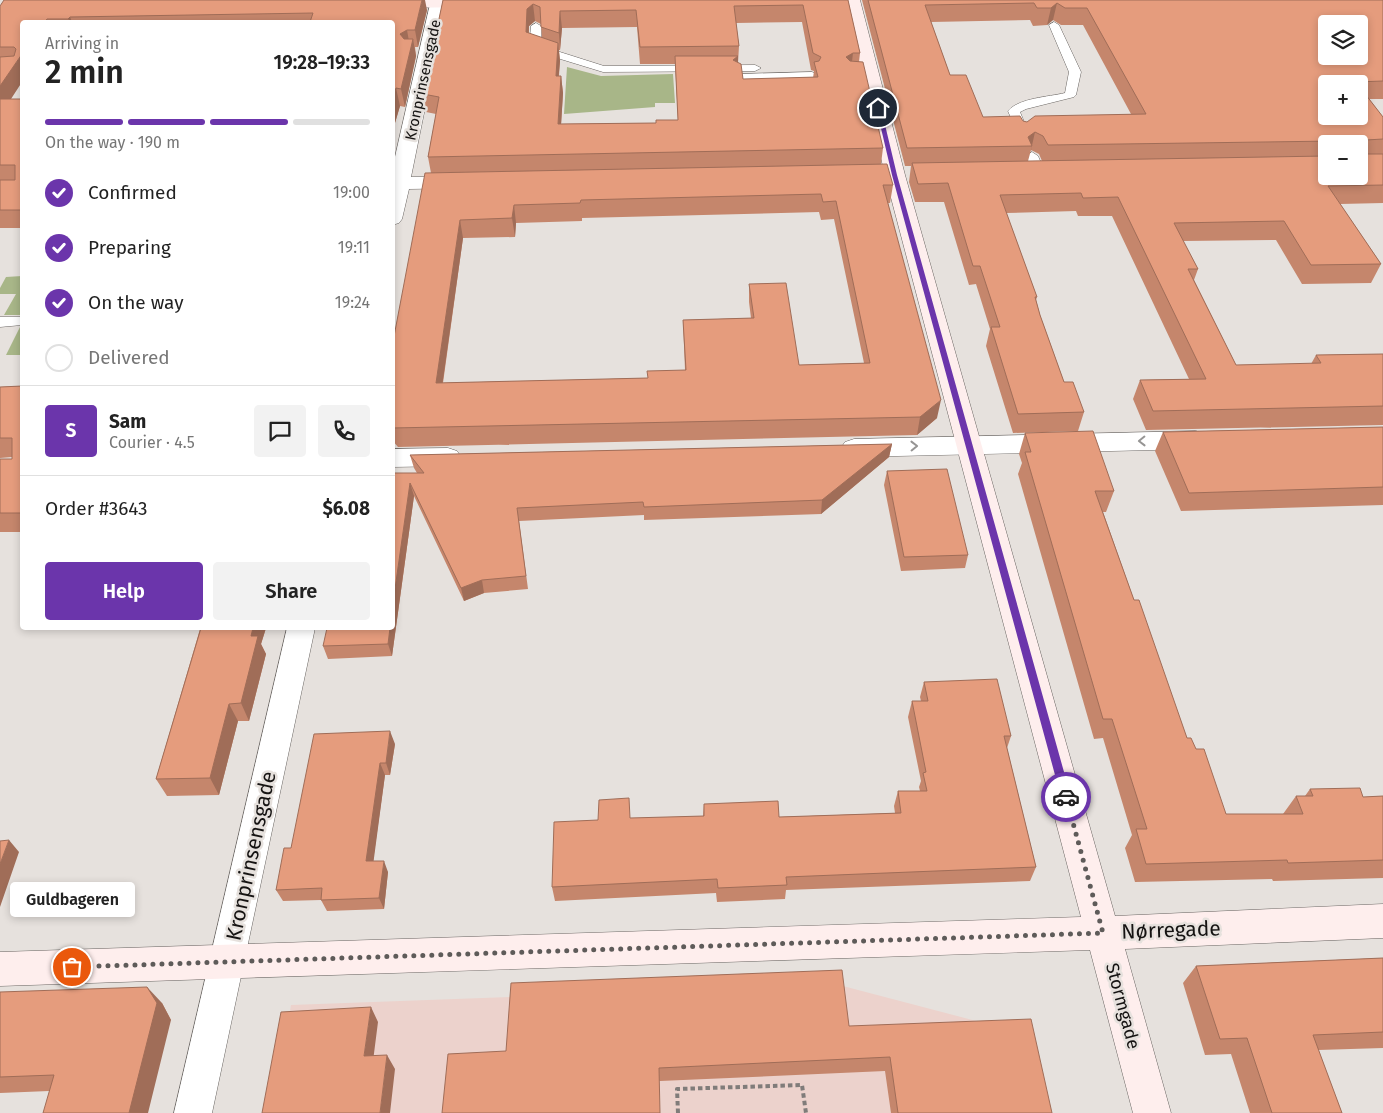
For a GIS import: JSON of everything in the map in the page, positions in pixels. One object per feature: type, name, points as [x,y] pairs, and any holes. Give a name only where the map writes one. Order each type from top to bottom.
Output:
[{"type":"street","name":"Stormgade","points":[[852,0],[866,75],[970,445],[1152,1113]]},
{"type":"street","name":"Kronprinsensgade","points":[[395,197],[424,52],[439,1]]},
{"type":"street","points":[[378,3],[499,2]]},
{"type":"street","points":[[1030,167],[1059,171]]},
{"type":"street","points":[[397,183],[480,182]]},
{"type":"street","points":[[830,448],[1216,439]]},
{"type":"street","points":[[395,458],[472,457]]},
{"type":"street","name":"Kronprinsensgade","points":[[193,1113],[301,630]]},
{"type":"street","name":"Nørregade","points":[[0,969],[1103,933],[1383,921]]},
{"type":"lane","points":[[1023,134],[1014,111],[1022,106],[1070,95],[1075,72],[1054,25]]},
{"type":"lane","points":[[536,26],[535,48],[603,69],[754,68]]},
{"type":"lane","points":[[734,77],[812,75]]},
{"type":"lane","points":[[0,322],[20,321]]},
{"type":"path","points":[[678,1113],[677,1089],[802,1085],[806,1113]]},
{"type":"shaded area","points":[[839,985],[1022,1033],[1041,1113],[272,1113],[291,1005]]},
{"type":"green space","points":[[567,67],[601,76],[673,74],[675,103],[655,103],[655,107],[564,114]]},
{"type":"green space","points":[[20,276],[20,315],[4,315],[16,294],[0,294],[0,288],[6,277]]},
{"type":"green space","points":[[20,327],[20,355],[6,355]]},
{"type":"building","points":[[4,0],[422,0],[415,30],[407,30],[400,34],[404,39],[413,39],[401,89],[396,88],[395,92],[395,20],[311,20],[313,13],[70,17],[68,19],[20,20],[20,57],[0,86],[0,57],[14,56],[16,49],[14,47],[0,47],[0,6]]},
{"type":"building","points":[[443,0],[848,0],[860,53],[853,53],[846,57],[850,61],[863,62],[883,148],[428,157],[439,97],[423,94]],"holes":[[[533,4],[540,7],[541,27],[559,33],[560,11],[636,10],[640,47],[739,46],[734,6],[803,5],[813,53],[821,57],[819,61],[814,62],[818,77],[743,79],[741,64],[733,60],[738,56],[675,56],[678,120],[656,120],[656,123],[558,124],[561,76],[556,76],[558,43],[526,32],[527,9]]]},
{"type":"building","points":[[868,0],[1383,0],[1383,81],[1368,82],[1368,75],[1318,75],[1318,125],[1368,125],[1368,98],[1383,117],[1383,139],[1368,140],[1368,135],[1318,135],[1318,141],[1048,145],[1043,136],[1035,132],[1028,137],[1032,146],[907,148]],"holes":[[[1034,3],[1037,8],[1051,8],[1057,3],[1065,8],[1087,8],[1146,114],[1035,116],[1027,122],[1023,121],[1020,116],[983,117],[966,75],[950,75],[925,5]]]},
{"type":"building","points":[[0,99],[20,99],[20,210],[0,210],[0,180],[15,180],[15,165],[0,165]]},
{"type":"building","points":[[1368,154],[1383,154],[1383,185],[1328,186],[1381,264],[1311,265],[1284,221],[1174,223],[1198,269],[1188,269],[1236,365],[1321,363],[1316,355],[1383,354],[1383,406],[1153,411],[1140,380],[1206,379],[1118,197],[1083,198],[1081,193],[1000,195],[1037,297],[1035,297],[1040,315],[1064,382],[1073,382],[1084,412],[1018,414],[991,327],[1000,327],[980,266],[973,266],[948,183],[918,184],[912,163],[1318,156],[1318,185],[1368,185]]},
{"type":"building","points":[[887,164],[893,185],[883,185],[941,400],[920,417],[395,428],[395,331],[425,173]],"holes":[[[821,194],[823,202],[836,201],[870,363],[799,365],[786,283],[749,284],[754,318],[683,320],[686,370],[647,371],[648,378],[436,383],[460,220],[512,218],[514,205],[580,203],[581,200]]]},
{"type":"building","points":[[20,386],[20,513],[0,513],[0,459],[12,459],[12,438],[0,438],[0,387]]},
{"type":"building","points":[[1383,427],[1383,487],[1189,493],[1163,432]]},
{"type":"building","points":[[1093,431],[1114,491],[1095,491],[1134,600],[1139,600],[1187,738],[1191,738],[1196,749],[1204,749],[1226,814],[1303,814],[1296,796],[1313,796],[1310,789],[1360,788],[1363,797],[1383,796],[1383,860],[1288,863],[1287,860],[1146,864],[1136,829],[1147,829],[1112,719],[1103,719],[1025,452],[1031,452],[1025,433]]},
{"type":"building","points":[[892,444],[822,500],[644,507],[643,502],[517,508],[526,576],[482,580],[461,588],[410,483],[395,589],[395,473],[424,473],[410,455]]},
{"type":"building","points":[[947,469],[968,555],[904,557],[887,471]]},
{"type":"building","points":[[200,630],[252,630],[251,636],[258,636],[241,703],[229,704],[210,778],[156,779]]},
{"type":"building","points":[[327,630],[390,630],[388,644],[323,646]]},
{"type":"building","points":[[997,679],[1011,736],[1004,736],[1036,867],[786,877],[787,885],[718,888],[717,879],[552,887],[554,822],[598,820],[599,800],[629,798],[630,818],[704,816],[704,804],[778,801],[779,817],[901,813],[898,791],[927,791],[923,773],[926,772],[912,701],[928,701],[924,682]]},
{"type":"building","points":[[390,731],[386,763],[380,763],[366,861],[384,861],[379,898],[321,900],[322,888],[276,890],[284,848],[291,848],[314,734]]},
{"type":"building","points":[[9,840],[0,864],[0,841]]},
{"type":"building","points":[[1383,958],[1383,1032],[1313,1035],[1342,1113],[1272,1113],[1247,1038],[1220,1039],[1196,966]]},
{"type":"building","points":[[842,970],[849,1026],[1031,1019],[1052,1113],[898,1113],[890,1057],[659,1068],[660,1113],[442,1113],[448,1054],[506,1051],[511,983]]},
{"type":"building","points":[[147,987],[157,1003],[129,1113],[43,1113],[54,1075],[0,1077],[0,992]]},
{"type":"building","points":[[371,1007],[364,1056],[387,1055],[380,1113],[262,1113],[281,1012]]},
{"type":"way so far","points":[[72,967],[1103,933],[1066,797]]},
{"type":"place","name":"Guldbageren","points":[[72,967]]},
{"type":"route","points":[[878,108],[894,175],[1066,797]]}]
